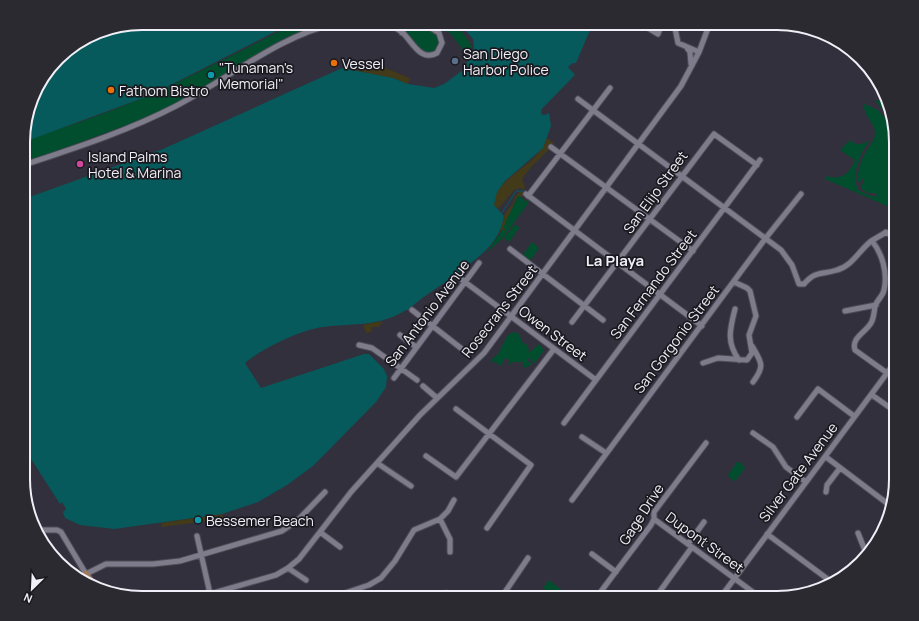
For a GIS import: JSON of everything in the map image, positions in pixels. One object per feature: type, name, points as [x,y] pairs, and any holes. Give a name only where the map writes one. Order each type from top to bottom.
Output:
[{"type":"street","points":[[30,163],[83,145],[158,115],[287,41],[313,30]]},
{"type":"street","points":[[397,30],[402,33],[422,54],[430,55],[437,53],[442,43],[439,33],[434,30]]},
{"type":"street","points":[[651,30],[658,34],[659,30]]},
{"type":"street","points":[[675,30],[678,43],[699,52]]},
{"type":"street","name":"Rosecrans Street","points":[[226,591],[269,577],[288,568],[299,559],[351,492],[377,463],[437,398],[480,358],[681,86],[699,52],[707,30]]},
{"type":"street","points":[[687,47],[692,59],[691,69]]},
{"type":"street","points":[[610,88],[527,195],[702,326]]},
{"type":"street","points":[[578,99],[787,256],[792,265],[797,282],[801,284],[804,284],[810,277],[818,273],[839,270],[852,262],[872,241],[886,232],[889,234]]},
{"type":"street","name":"San Elijo Street","points":[[572,322],[714,134],[757,165]]},
{"type":"street","points":[[551,147],[692,251]]},
{"type":"street","name":"San Fernando Street","points":[[564,423],[760,160]]},
{"type":"street","name":"San Gorgonio Street","points":[[572,500],[765,239],[801,194]]},
{"type":"street","points":[[872,241],[880,250],[883,259],[885,282],[884,289],[876,305],[871,324],[854,341],[854,346],[855,350],[887,373]]},
{"type":"street","points":[[510,249],[603,320]]},
{"type":"street","name":"San Antonio Avenue","points":[[394,378],[479,263]]},
{"type":"street","name":"Owen Street","points":[[457,276],[596,380]]},
{"type":"street","points":[[703,363],[718,358],[747,360],[751,357],[752,353],[749,335],[756,316],[755,308],[747,288],[734,282]]},
{"type":"street","points":[[845,311],[876,305]]},
{"type":"street","points":[[736,309],[729,337],[733,351],[739,360]]},
{"type":"street","points":[[412,310],[462,349]]},
{"type":"street","points":[[400,335],[416,347]]},
{"type":"street","points":[[750,341],[762,366],[761,371],[753,382]]},
{"type":"street","points":[[358,345],[372,348],[417,380]]},
{"type":"street","points":[[426,456],[456,477],[490,435],[554,349]]},
{"type":"street","name":"Silver Gate Avenue","points":[[725,591],[889,370]]},
{"type":"street","points":[[423,386],[437,398]]},
{"type":"street","points":[[797,416],[818,389],[854,416]]},
{"type":"street","points":[[872,395],[889,407]]},
{"type":"street","points":[[456,409],[532,464],[487,528]]},
{"type":"street","points":[[753,433],[773,447],[786,466],[806,482]]},
{"type":"street","points":[[582,437],[606,453]]},
{"type":"street","name":"Gage Drive","points":[[601,591],[654,520],[654,512],[706,443]]},
{"type":"street","points":[[826,457],[886,503]]},
{"type":"street","points":[[377,463],[411,486]]},
{"type":"street","points":[[826,492],[828,485],[840,468]]},
{"type":"street","points":[[43,530],[57,530],[63,534],[86,574],[106,564],[164,563],[201,555],[282,531],[298,520],[325,492]]},
{"type":"street","points":[[351,591],[369,585],[381,578],[396,561],[414,530],[440,519],[448,511],[454,500]]},
{"type":"street","points":[[440,519],[450,539],[450,552]]},
{"type":"street","name":"Dupont Street","points":[[654,520],[752,591]]},
{"type":"street","points":[[660,591],[704,522]]},
{"type":"street","points":[[320,532],[340,547]]},
{"type":"street","points":[[767,534],[827,579]]},
{"type":"street","points":[[858,534],[864,549]]},
{"type":"street","points":[[196,536],[209,591]]},
{"type":"street","points":[[592,554],[616,572]]},
{"type":"street","points":[[506,591],[528,558]]},
{"type":"street","points":[[288,568],[306,580]]},
{"type":"shaded area","points":[[135,30],[278,30],[151,95],[30,140],[32,120],[36,106],[45,86],[53,74],[68,58],[86,45],[99,39],[120,32]]},
{"type":"shaded area","points":[[282,30],[308,30],[157,114],[30,161],[30,139],[95,117],[138,100]]},
{"type":"shaded area","points":[[405,30],[428,30],[437,33],[441,40],[437,50],[432,54],[421,52],[405,34]]},
{"type":"shaded area","points":[[441,30],[461,30],[472,48],[468,56],[450,33]]},
{"type":"shaded area","points":[[465,30],[590,30],[576,63],[575,75],[542,109],[541,113],[545,115],[549,113],[551,126],[543,148],[505,181],[497,192],[494,205],[504,216],[498,234],[493,242],[481,255],[459,272],[459,275],[432,291],[409,310],[376,322],[323,327],[304,332],[282,340],[262,351],[245,363],[261,388],[364,354],[369,354],[384,369],[387,376],[386,387],[376,402],[313,466],[287,485],[258,502],[222,514],[114,529],[80,525],[65,518],[63,512],[66,509],[62,502],[60,504],[30,457],[30,197],[163,149],[342,68],[393,78],[408,84],[434,88],[444,84],[463,70],[474,49],[473,39]]},
{"type":"shaded area","points":[[874,99],[881,102],[885,112]]},
{"type":"shaded area","points":[[864,104],[878,110],[886,120],[889,135],[889,207],[825,179],[826,176],[840,177],[844,175],[853,165],[855,160],[840,150],[850,140],[855,144],[862,144],[870,140],[862,152],[855,172],[855,181],[858,190],[868,195],[877,197],[876,193],[868,193],[862,189],[861,186],[864,181],[862,178],[860,183],[857,180],[862,159],[875,136],[873,126],[864,108]]},
{"type":"shaded area","points":[[518,196],[521,196],[524,201],[529,200],[527,205],[502,239],[486,253],[503,229],[505,221]]},
{"type":"shaded area","points":[[514,225],[520,227],[509,242],[504,238]]},
{"type":"shaded area","points":[[532,242],[539,248],[530,261],[523,255]]},
{"type":"shaded area","points":[[513,332],[519,334],[522,342],[528,346],[529,353],[539,344],[544,350],[535,363],[527,357],[528,361],[533,364],[524,368],[523,362],[514,362],[507,365],[510,361],[506,358],[500,366],[495,361],[491,364],[492,359],[498,354],[507,336]]},
{"type":"shaded area","points":[[737,462],[740,462],[745,468],[734,481],[728,475]]},
{"type":"shaded area","points":[[549,580],[563,591],[547,591],[543,588]]},
{"type":"sand","points":[[361,61],[373,63],[410,78],[408,84],[393,78],[342,68],[354,65]]},
{"type":"sand","points":[[547,138],[554,143],[529,169],[522,179],[525,187],[524,190],[520,188],[514,190],[499,208],[495,207],[494,200],[501,187],[507,180],[533,159]]},
{"type":"sand","points":[[520,192],[524,192],[522,197],[518,196],[505,221],[503,227],[506,231],[502,229],[499,234],[505,214],[513,203],[515,196]]},
{"type":"sand","points":[[383,322],[379,327],[372,327],[371,332],[366,333],[363,325]]},
{"type":"sand","name":"Bessemer Beach","points":[[222,514],[223,519],[162,527],[161,523]]},
{"type":"pier","points":[[573,63],[576,63],[577,65],[577,76],[543,113],[549,111],[549,113],[543,115],[541,113],[542,109],[575,75],[568,67]]},
{"type":"waterway","points":[[502,213],[516,191],[524,191]]},
{"type":"place","name":"San Diego Harbor Police","points":[[455,61]]},
{"type":"place","name":"Vessel","points":[[334,63]]},
{"type":"place","name":"\"Tunaman's Memorial\"","points":[[211,75]]},
{"type":"place","name":"Fathom Bistro","points":[[111,90]]},
{"type":"place","name":"Island Palms Hotel & Marina","points":[[80,164]]},
{"type":"place","name":"Bessemer Beach","points":[[198,520]]},
{"type":"district","name":"La Playa","points":[[615,260]]}]
